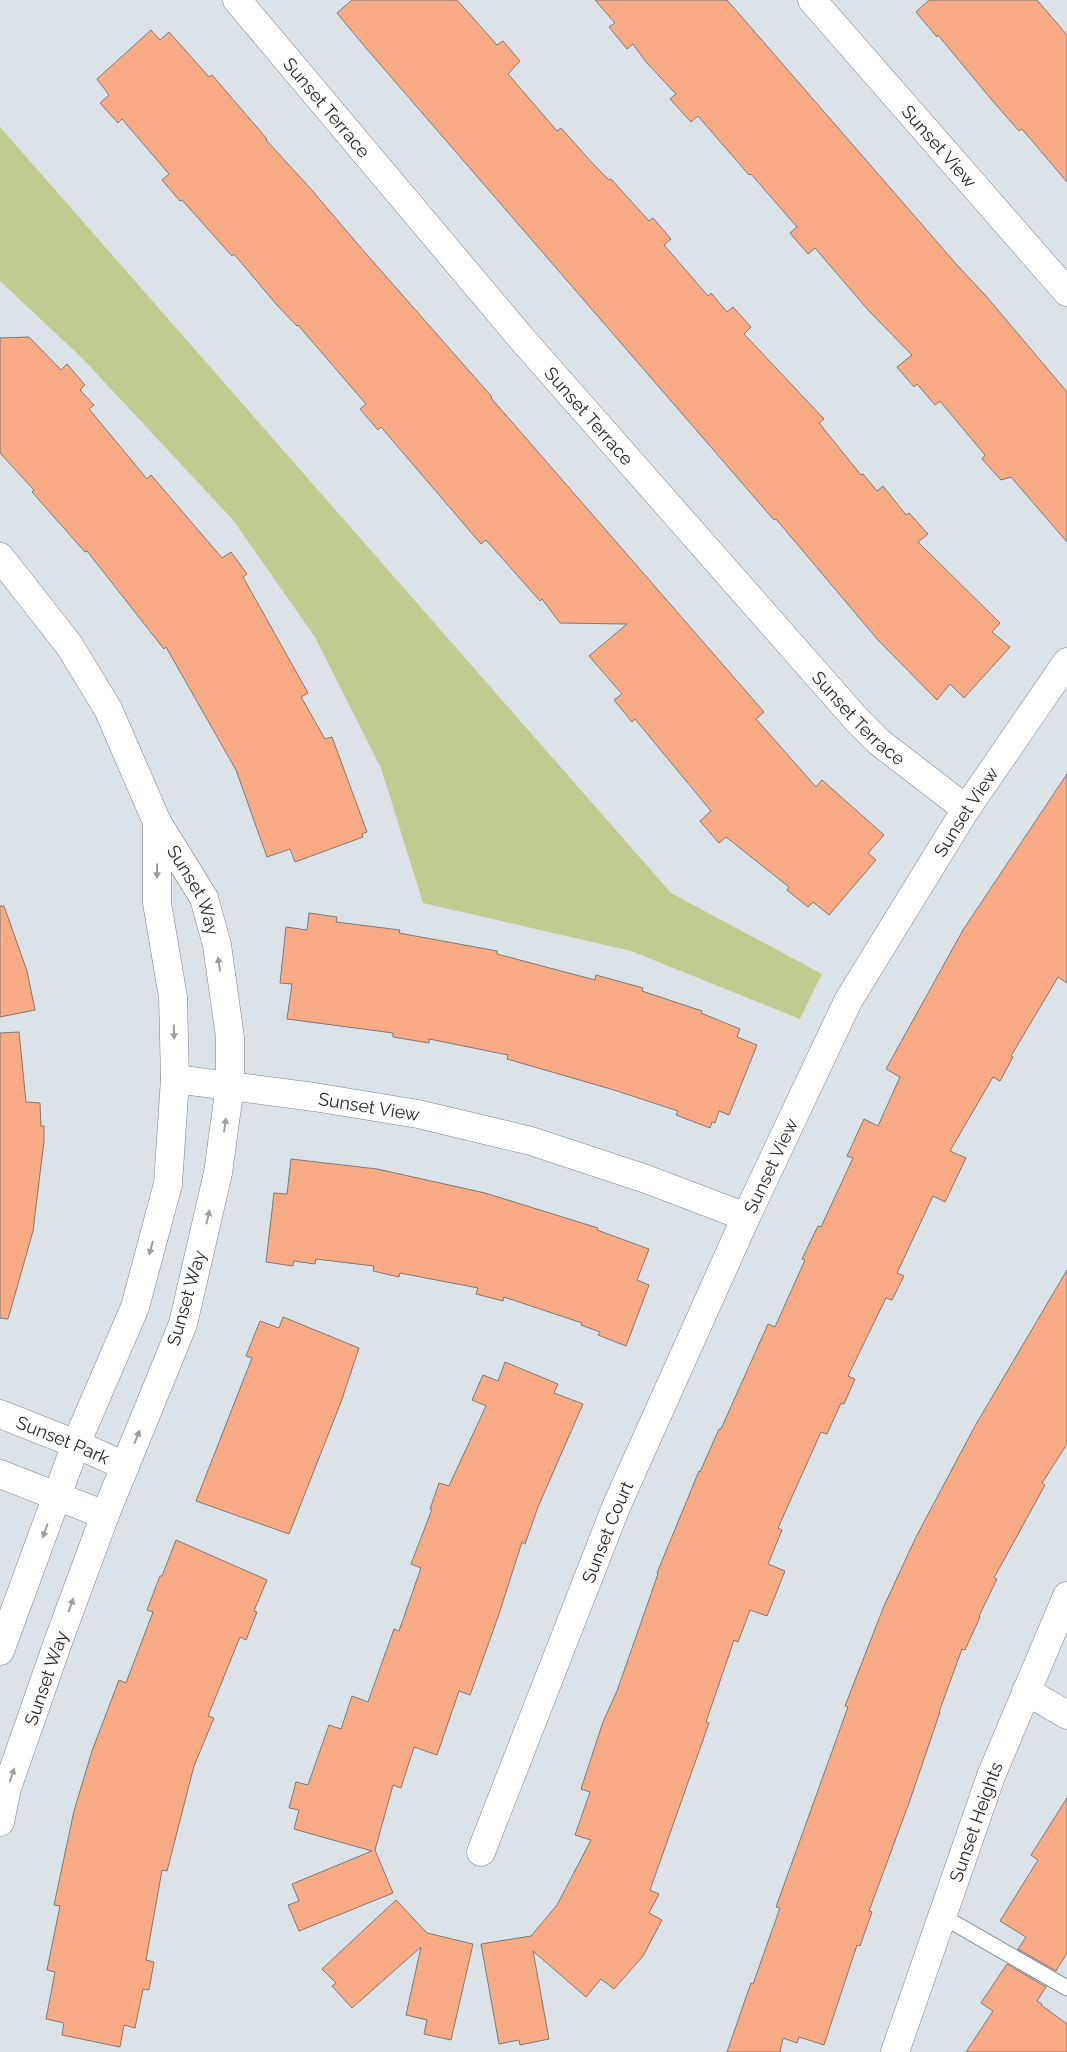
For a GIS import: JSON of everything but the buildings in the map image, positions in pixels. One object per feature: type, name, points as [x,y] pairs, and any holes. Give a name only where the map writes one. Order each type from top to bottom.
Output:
[{"type":"street","name":"Sunset Terrace","points":[[237,0],[522,339],[856,720],[878,742],[966,809]]},
{"type":"street","name":"Sunset View","points":[[812,0],[1067,292]]},
{"type":"street","name":"Sunset Way","points":[[0,557],[69,645],[108,709],[157,822],[204,898],[217,944],[228,1028],[230,1085],[218,1173],[183,1324],[105,1515],[58,1642],[7,1788],[0,1822]]},
{"type":"street","name":"Sunset View","points":[[175,1079],[230,1085],[418,1114],[531,1141],[646,1179],[746,1217],[848,1001],[966,809],[1067,662]]},
{"type":"street","name":"Sunset Way","points":[[0,1651],[76,1444],[135,1307],[168,1184],[175,1079],[173,997],[157,903],[157,822]]},
{"type":"street","name":"Sunset Court","points":[[481,1852],[616,1507],[746,1217]]},
{"type":"street","name":"Sunset Park","points":[[0,1414],[125,1466]]},
{"type":"street","points":[[0,1474],[57,1498],[105,1515]]},
{"type":"street","name":"Sunset Heights","points":[[896,2052],[991,1776],[1067,1596]]},
{"type":"street","points":[[1026,1691],[1067,1715]]},
{"type":"lane","points":[[942,1916],[1067,1988]]},
{"type":"green space","points":[[0,127],[671,893],[822,974],[800,1019],[631,951],[423,903],[381,768],[315,637],[233,520],[82,358],[0,281]]}]
